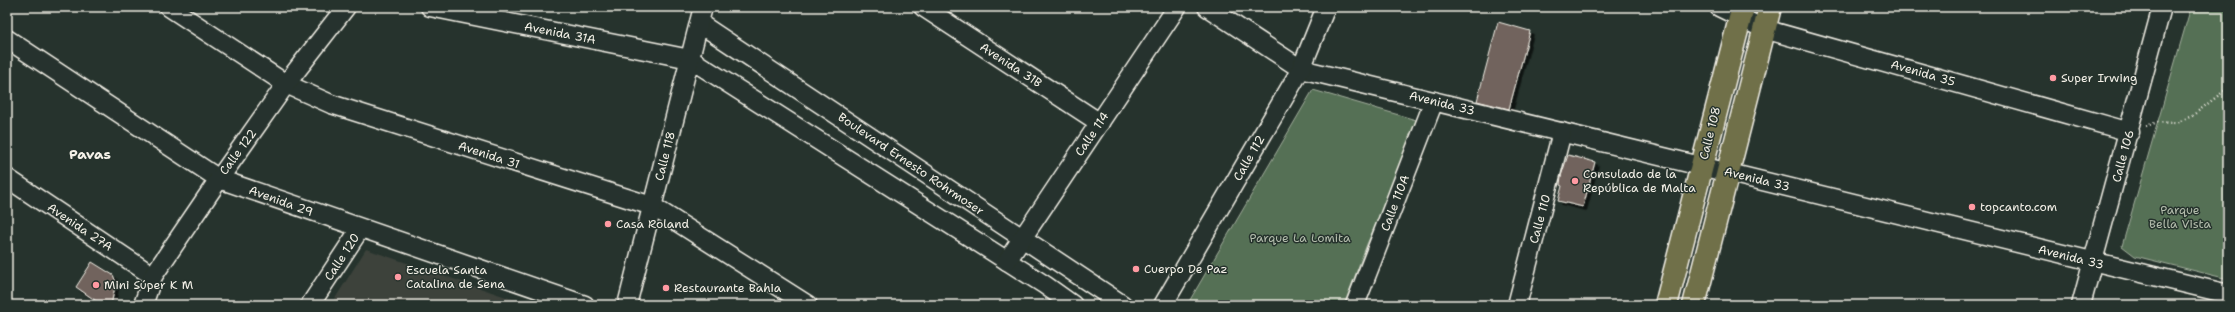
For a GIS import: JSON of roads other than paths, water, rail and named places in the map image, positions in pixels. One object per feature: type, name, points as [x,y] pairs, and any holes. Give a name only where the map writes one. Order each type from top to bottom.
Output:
[{"type":"main road","points":[[1694,305],[1770,7]]},
{"type":"main road","name":"Calle 108","points":[[1666,305],[1741,12]]},
{"type":"street","name":"Avenida 31","points":[[169,7],[286,84],[331,104],[652,206],[808,305]]},
{"type":"street","name":"Calle 122","points":[[143,305],[154,276],[219,179],[286,84],[346,7]]},
{"type":"street","name":"Avenida 31A","points":[[430,7],[690,59]]},
{"type":"street","name":"Avenida 31B","points":[[923,7],[1100,123]]},
{"type":"street","name":"Calle 114","points":[[1007,261],[1177,7]]},
{"type":"street","name":"Avenida 33","points":[[1207,7],[1302,69],[2228,294]]},
{"type":"street","name":"Calle 112","points":[[1163,305],[1302,69],[1326,7]]},
{"type":"street","name":"Avenida 35","points":[[1719,7],[1741,12],[1764,28],[2130,132]]},
{"type":"street","name":"Calle 106","points":[[2081,305],[2130,132],[2162,7]]},
{"type":"street","name":"Calle 118","points":[[626,305],[701,15]]},
{"type":"street","name":"Boulevard Ernesto Rohrmoser","points":[[701,15],[1023,239],[1123,305]]},
{"type":"street","name":"Avenida 29","points":[[7,39],[219,179],[360,229],[585,305]]},
{"type":"street","points":[[690,59],[1045,285],[1073,305]]},
{"type":"street","name":"Calle 110A","points":[[1355,305],[1434,101]]},
{"type":"street","name":"Calle 110","points":[[1517,305],[1562,132]]},
{"type":"street","name":"Avenida 27A","points":[[7,178],[154,276]]},
{"type":"street","name":"Calle 120","points":[[310,305],[360,229]]},
{"type":"street","points":[[1045,285],[1062,305]]},
{"type":"place","name":"Super Irwing","points":[[2053,78]]},
{"type":"place","name":"Consulado de la República de Malta","points":[[1575,181]]},
{"type":"place","name":"topcanto.com","points":[[1972,207]]},
{"type":"place","name":"Casa Roland","points":[[608,224]]},
{"type":"place","name":"Cuerpo De Paz","points":[[1136,269]]},
{"type":"place","name":"Escuela Santa Catalina de Sena","points":[[398,277]]},
{"type":"place","name":"Mini Súper K M","points":[[96,285]]},
{"type":"place","name":"Restaurante Bahia","points":[[666,288]]},
{"type":"district","name":"Pavas","points":[[90,154]]},
{"type":"park label","name":"Parque Bella Vista","points":[[2180,217]]},
{"type":"park label","name":"Parque La Lomita","points":[[1300,238]]}]
